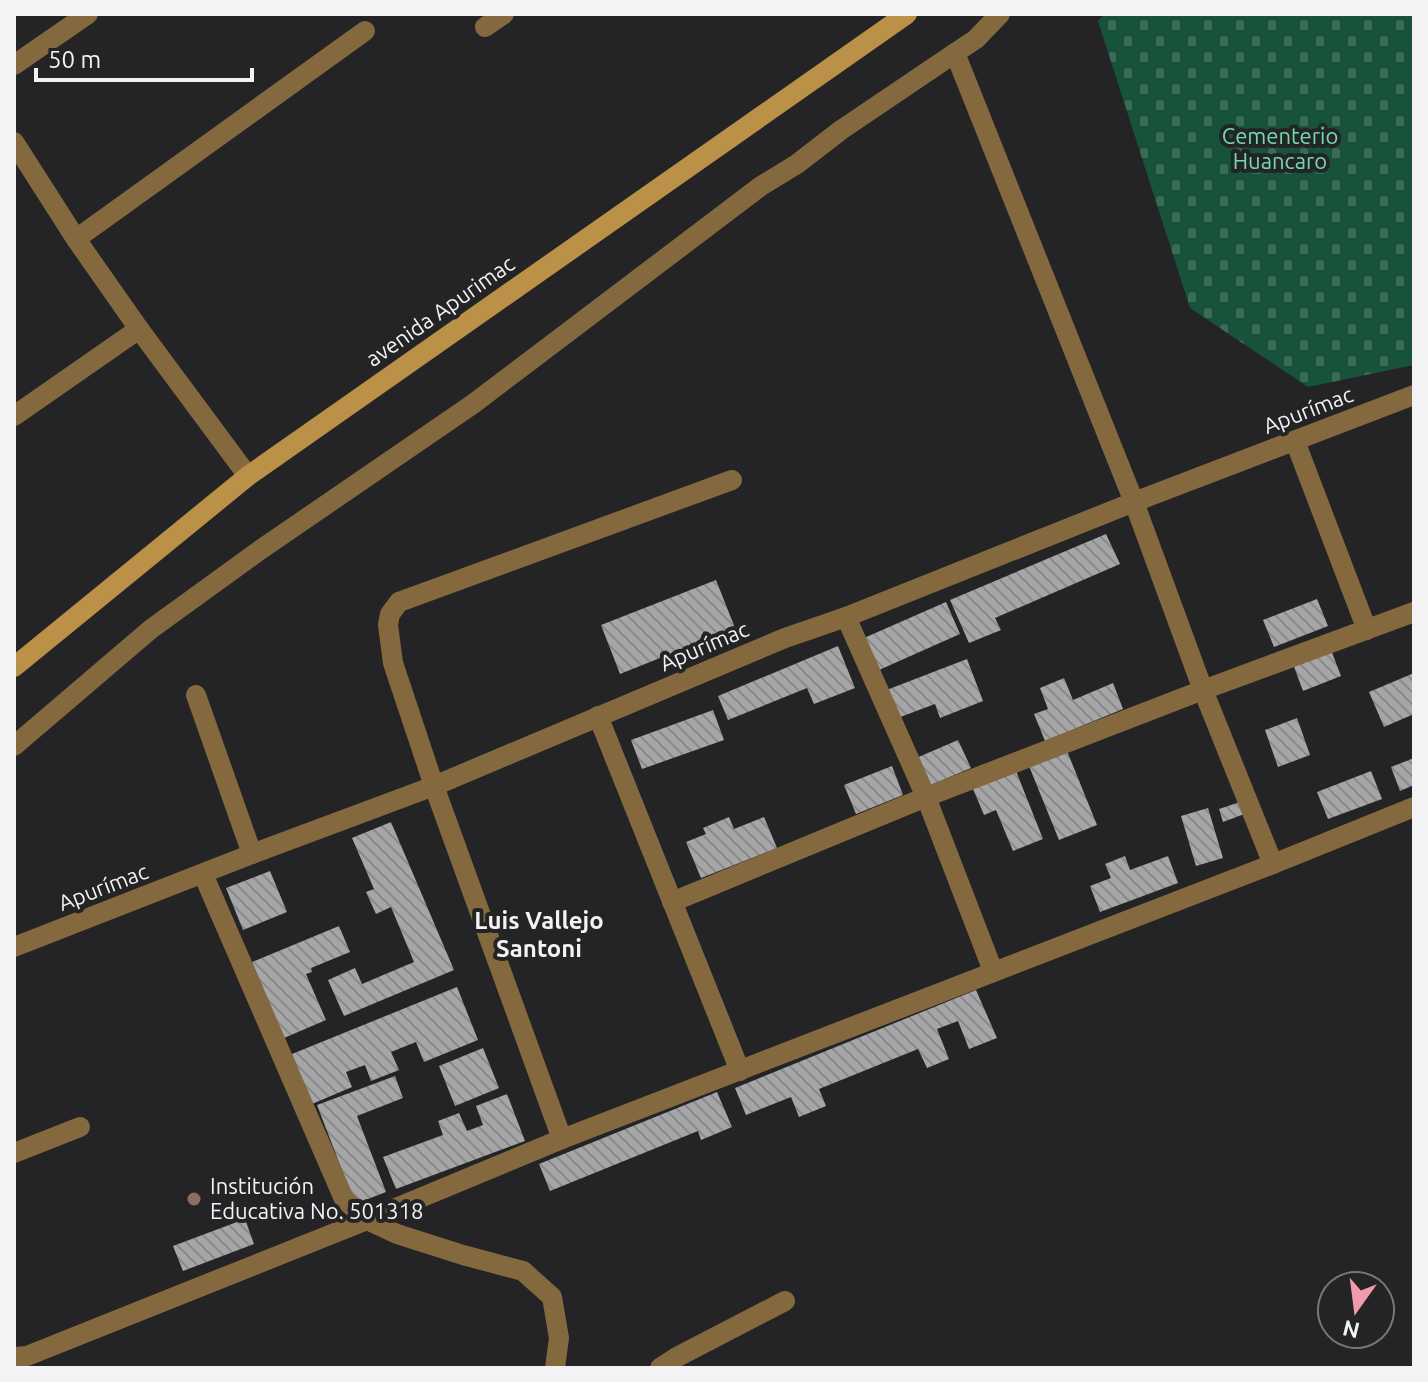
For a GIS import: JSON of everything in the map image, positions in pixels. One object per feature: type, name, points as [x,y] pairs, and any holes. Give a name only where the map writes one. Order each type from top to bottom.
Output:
[{"type":"street","points":[[14,65],[88,14]]},
{"type":"street","points":[[485,27],[504,14]]},
{"type":"street","name":"avenida Apurimac","points":[[14,667],[248,476],[907,14]]},
{"type":"street","points":[[14,746],[151,629],[473,404],[761,186],[976,39],[1000,14]]},
{"type":"street","points":[[76,239],[365,31]]},
{"type":"street","points":[[955,53],[1134,502],[1203,690],[1273,864]]},
{"type":"street","points":[[14,142],[139,329],[248,476]]},
{"type":"street","points":[[14,416],[139,329]]},
{"type":"street","name":"Apurímac","points":[[14,947],[434,786],[785,638],[1414,395]]},
{"type":"street","points":[[1295,441],[1367,630]]},
{"type":"street","points":[[562,1139],[434,786],[393,663],[388,625],[390,614],[399,602],[732,480]]},
{"type":"street","points":[[672,902],[926,797],[1414,612]]},
{"type":"street","points":[[846,617],[926,797],[993,971]]},
{"type":"street","points":[[196,695],[252,854]]},
{"type":"street","points":[[598,716],[740,1071]]},
{"type":"street","points":[[14,1357],[27,1356],[562,1139],[1414,807]]},
{"type":"street","points":[[203,874],[344,1199],[367,1220],[397,1234],[523,1271],[552,1297],[559,1338],[555,1368]]},
{"type":"street","points":[[14,1153],[80,1127]]},
{"type":"street","points":[[660,1368],[785,1301]]},
{"type":"green space","name":"Cementerio Huancaro","points":[[1105,14],[1414,14],[1414,365],[1308,387],[1190,308],[1098,21]]},
{"type":"building","points":[[1106,534],[1120,564],[995,618],[1001,630],[969,643],[950,600]]},
{"type":"building","points":[[716,580],[735,628],[620,674],[601,625]]},
{"type":"building","points":[[1317,599],[1328,626],[1274,647],[1263,620]]},
{"type":"building","points":[[946,602],[960,634],[879,670],[864,638]]},
{"type":"building","points":[[838,646],[855,688],[814,704],[807,688],[728,720],[718,696]]},
{"type":"building","points":[[1331,650],[1341,676],[1303,691],[1293,664]]},
{"type":"building","points":[[967,659],[983,701],[940,718],[935,704],[895,719],[884,691]]},
{"type":"building","points":[[1414,673],[1414,714],[1384,727],[1369,692]]},
{"type":"building","points":[[1064,678],[1073,700],[1113,683],[1123,709],[1045,741],[1034,714],[1048,709],[1040,688]]},
{"type":"building","points":[[713,710],[724,740],[642,769],[631,740]]},
{"type":"building","points":[[1297,718],[1310,755],[1278,767],[1265,730]]},
{"type":"building","points":[[958,740],[971,768],[926,787],[914,759]]},
{"type":"building","points":[[1067,751],[1097,825],[1059,840],[1029,766]]},
{"type":"building","points":[[1414,758],[1414,785],[1400,791],[1391,767]]},
{"type":"building","points":[[892,766],[903,795],[856,814],[844,785]]},
{"type":"building","points":[[1016,771],[1043,839],[1013,851],[996,810],[984,815],[973,789]]},
{"type":"building","points":[[1371,771],[1382,799],[1328,819],[1317,792]]},
{"type":"building","points":[[1243,801],[1247,813],[1223,822],[1219,809]]},
{"type":"building","points":[[1208,808],[1223,858],[1196,866],[1181,816]]},
{"type":"building","points":[[729,817],[734,829],[764,817],[777,848],[701,878],[686,842],[706,834],[703,828]]},
{"type":"building","points":[[391,822],[454,970],[344,1016],[328,980],[355,968],[362,984],[414,962],[391,907],[376,914],[366,892],[374,889],[352,838]]},
{"type":"building","points":[[1125,856],[1130,870],[1168,856],[1178,883],[1100,912],[1090,886],[1111,878],[1105,864]]},
{"type":"building","points":[[270,871],[287,912],[243,930],[226,888]]},
{"type":"building","points":[[339,926],[350,952],[311,968],[312,972],[306,974],[326,1020],[284,1038],[252,962]]},
{"type":"building","points":[[457,987],[478,1040],[424,1062],[416,1042],[391,1052],[399,1070],[371,1081],[365,1065],[346,1072],[352,1087],[312,1104],[292,1054]]},
{"type":"building","points":[[976,990],[997,1038],[969,1049],[958,1021],[937,1029],[949,1059],[927,1068],[918,1049],[819,1089],[826,1106],[799,1117],[791,1097],[746,1115],[735,1088]]},
{"type":"building","points":[[483,1048],[499,1088],[455,1106],[439,1066]]},
{"type":"building","points":[[395,1076],[403,1098],[357,1116],[386,1192],[355,1204],[317,1105]]},
{"type":"building","points":[[717,1092],[732,1127],[701,1140],[698,1131],[550,1191],[539,1164]]},
{"type":"building","points":[[507,1094],[525,1141],[396,1189],[383,1157],[443,1135],[438,1121],[459,1113],[467,1131],[483,1125],[476,1106]]},
{"type":"building","points":[[245,1219],[254,1244],[183,1271],[173,1246]]},
{"type":"place","name":"Institución Educativa No. 501318","points":[[194,1199]]},
{"type":"district","name":"Luis Vallejo Santoni","points":[[539,935]]}]
